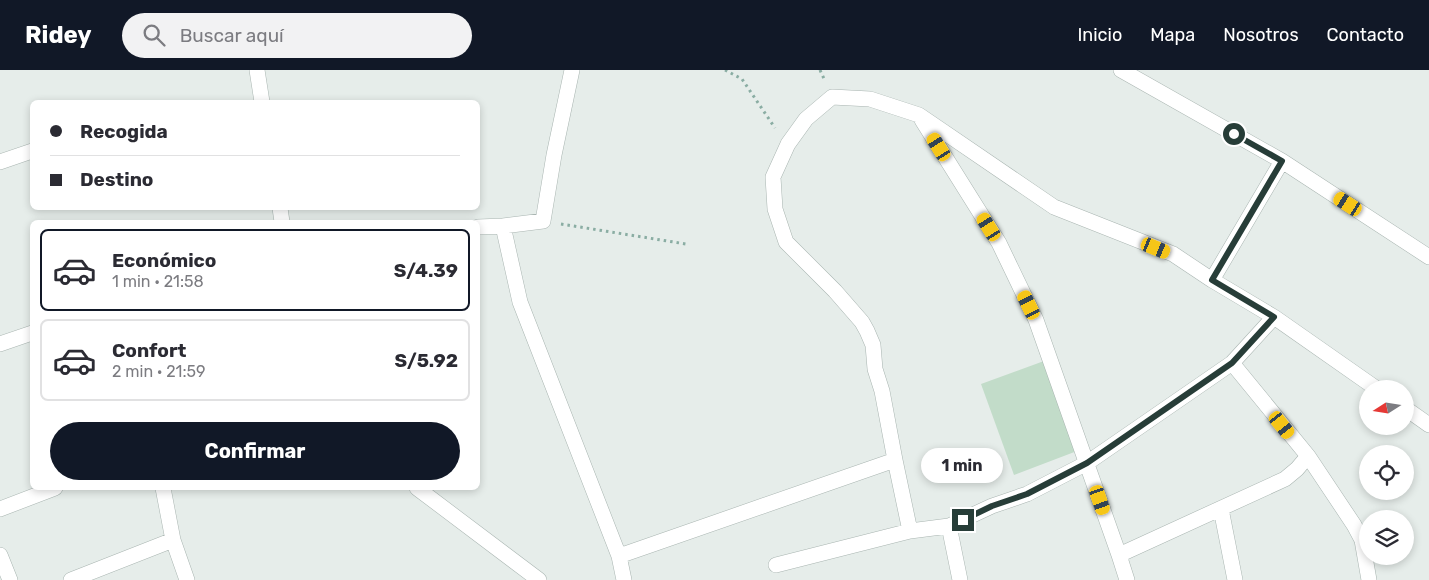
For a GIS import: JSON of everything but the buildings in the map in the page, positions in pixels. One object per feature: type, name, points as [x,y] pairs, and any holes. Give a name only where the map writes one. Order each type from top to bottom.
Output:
[{"type":"street","points":[[257,70],[262,100]]},
{"type":"street","points":[[480,227],[543,221],[554,155],[572,70]]},
{"type":"street","points":[[1121,70],[1282,161],[1429,257]]},
{"type":"street","points":[[910,531],[882,391],[867,331],[862,322],[835,291],[786,242],[774,209],[773,177],[788,144],[806,119],[832,97],[870,99],[919,115],[1054,207],[1173,254],[1274,317],[1364,380]]},
{"type":"street","points":[[919,115],[998,243],[1032,312],[1127,580]]},
{"type":"street","points":[[0,162],[30,152]]},
{"type":"street","points":[[1212,280],[1282,161]]},
{"type":"street","points":[[503,226],[520,302],[619,556],[624,580]]},
{"type":"street","points":[[776,565],[910,531],[949,526],[992,506],[1027,494],[1087,463],[1232,363],[1274,317]]},
{"type":"street","points":[[0,344],[30,334]]},
{"type":"street","points":[[1232,363],[1308,456],[1358,532],[1362,540],[1369,580]]},
{"type":"street","points":[[1414,414],[1429,425]]},
{"type":"street","points":[[1119,555],[1285,479],[1308,456]]},
{"type":"street","points":[[619,556],[895,460]]},
{"type":"street","points":[[0,509],[50,490]]},
{"type":"street","points":[[163,490],[173,540],[187,580]]},
{"type":"street","points":[[419,490],[539,580]]},
{"type":"street","points":[[1220,509],[1235,580]]},
{"type":"street","points":[[949,526],[960,580]]},
{"type":"street","points":[[71,580],[173,540]]},
{"type":"street","points":[[0,555],[10,580]]},
{"type":"path","points":[[725,70],[742,79],[775,128]]},
{"type":"path","points":[[543,221],[686,244]]},
{"type":"green space","points":[[1044,361],[1077,451],[1014,475],[981,384]]},
{"type":"route","points":[[963,520],[992,506],[1027,494],[1087,463],[1232,363],[1274,317],[1212,280],[1282,161],[1234,134]]}]
